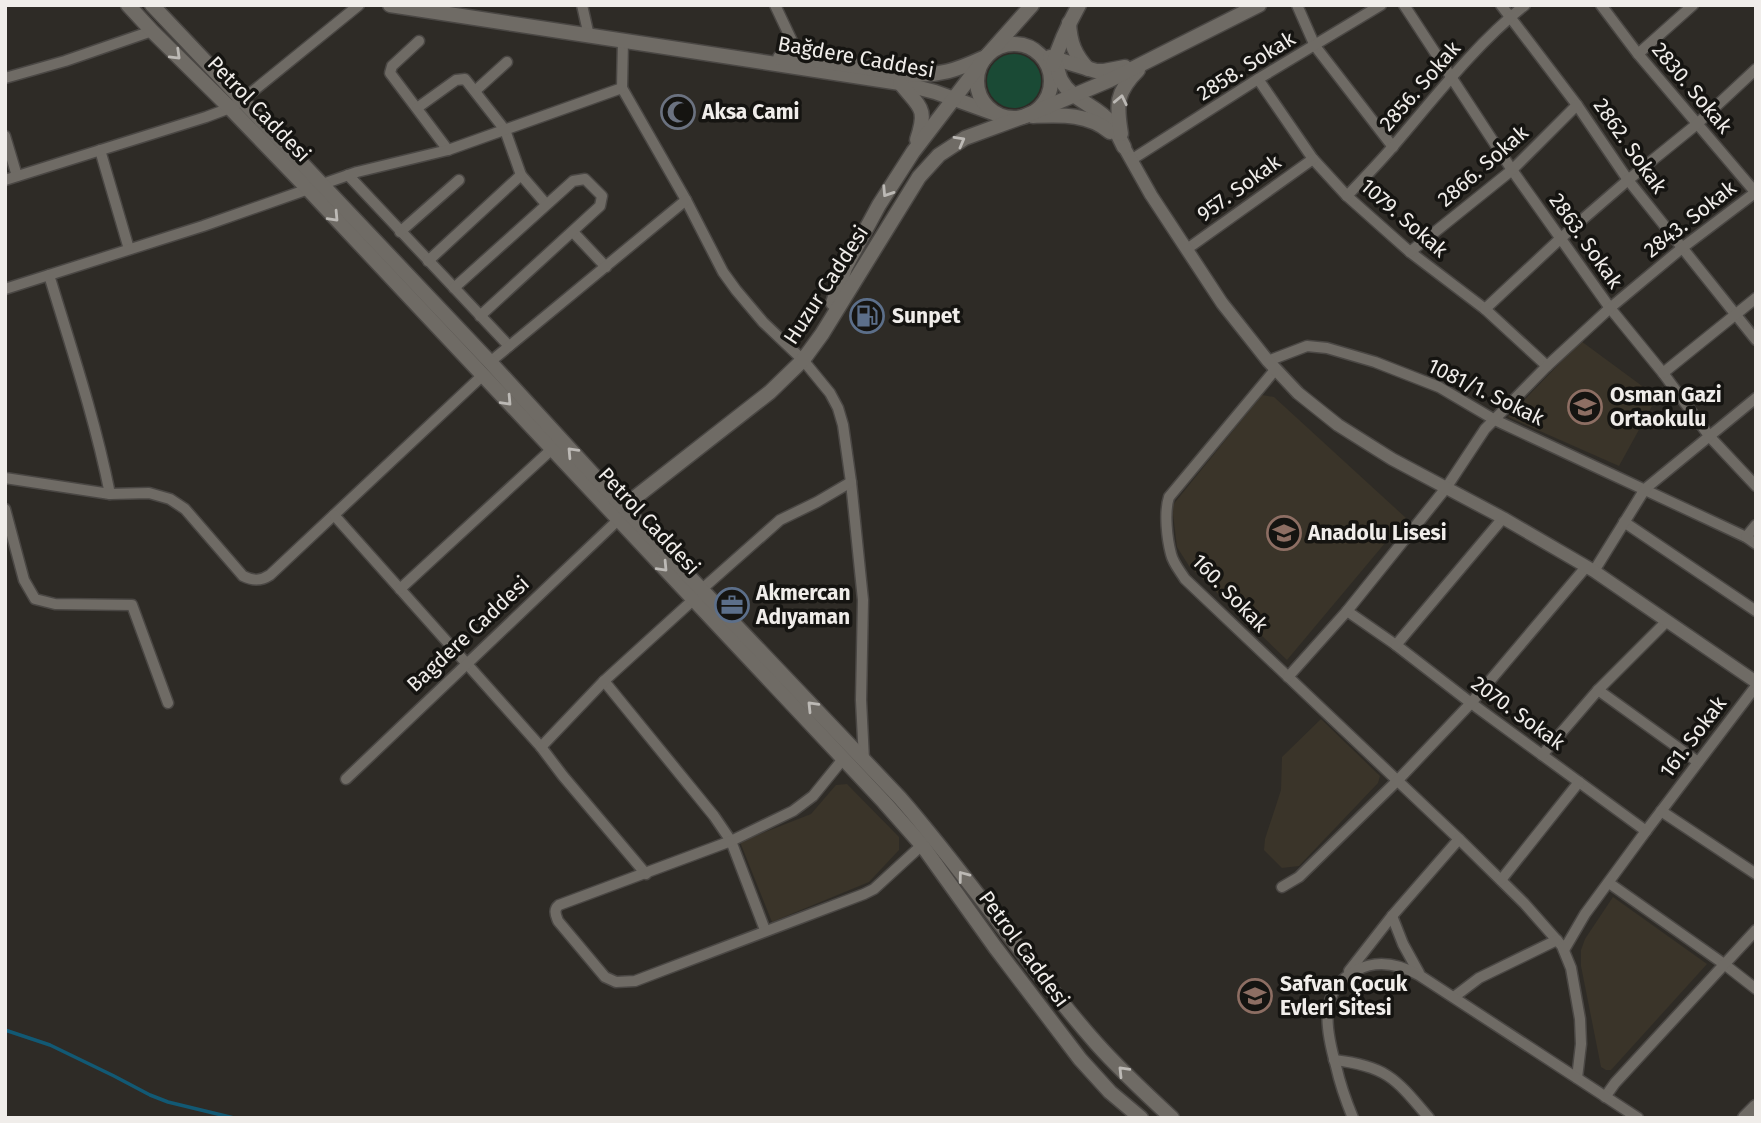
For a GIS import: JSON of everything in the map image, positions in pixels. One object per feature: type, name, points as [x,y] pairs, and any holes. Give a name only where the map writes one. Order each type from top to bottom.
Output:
[{"type":"main road","name":"Petrol Caddesi","points":[[128,5],[152,31],[236,104],[486,369],[552,449],[621,513],[697,595],[922,845],[1080,1059],[1110,1092],[1141,1118]]},
{"type":"main road","points":[[152,5],[236,104]]},
{"type":"main road","name":"Bağdere Caddesi","points":[[390,5],[746,59],[910,74],[929,75],[956,70],[985,58]]},
{"type":"main road","points":[[822,334],[845,268],[878,205],[952,98],[1032,5]]},
{"type":"main road","points":[[1025,116],[1043,104],[1049,91],[1055,59],[1079,5]]},
{"type":"main road","points":[[1025,116],[1075,96],[1147,61],[1240,10],[1259,5]]},
{"type":"main road","points":[[1069,23],[1069,36],[1073,47],[1088,69]]},
{"type":"main road","points":[[1127,154],[1108,130],[1090,120],[1073,116],[1010,118],[996,114],[985,105],[978,92],[978,71],[985,58],[996,49],[1010,44],[1024,46],[1088,69],[1104,71],[1147,61]]},
{"type":"main road","points":[[1037,52],[1046,63],[1051,77]]},
{"type":"main road","points":[[1055,59],[1061,80],[1075,96],[1107,118],[1127,154]]},
{"type":"main road","points":[[1127,154],[1118,114],[1119,102],[1126,82],[1147,61]]},
{"type":"main road","name":"Bağdere Caddesi","points":[[800,63],[900,83],[996,114]]},
{"type":"main road","points":[[900,83],[920,107],[922,114],[923,122],[913,152]]},
{"type":"main road","name":"Huzur Caddesi","points":[[621,513],[770,392],[803,360],[932,161],[965,138],[1025,116]]},
{"type":"main road","points":[[486,369],[621,513]]},
{"type":"main road","points":[[697,595],[864,760],[934,837],[1012,940],[1097,1044],[1172,1118]]},
{"type":"main road","points":[[1745,1118],[1756,1107]]},
{"type":"street","points":[[5,180],[206,117],[236,104],[359,5]]},
{"type":"street","points":[[582,5],[589,36]]},
{"type":"street","points":[[775,5],[800,63]]},
{"type":"street","points":[[1297,5],[1315,46],[1393,147]]},
{"type":"street","name":"2858. Sokak","points":[[1127,154],[1381,5]]},
{"type":"street","name":"2863. Sokak","points":[[1404,5],[1512,170],[1610,308],[1710,437],[1756,486]]},
{"type":"street","name":"2862. Sokak","points":[[1502,5],[1577,105],[1628,180],[1756,340]]},
{"type":"street","name":"2856. Sokak","points":[[1347,196],[1393,147],[1451,76],[1525,5]]},
{"type":"street","name":"2830. Sokak","points":[[1601,5],[1638,54],[1756,192]]},
{"type":"street","points":[[1638,54],[1693,5]]},
{"type":"street","points":[[5,78],[152,31]]},
{"type":"street","points":[[419,41],[392,66],[391,75],[448,150]]},
{"type":"street","points":[[623,41],[622,88],[723,272],[763,322],[803,360],[831,393],[838,408],[851,482],[863,600],[861,699],[864,760]]},
{"type":"street","points":[[475,91],[507,62]]},
{"type":"street","points":[[1485,309],[1560,238],[1697,124],[1756,69]]},
{"type":"street","points":[[417,108],[458,79],[465,79],[505,130],[521,175],[546,204]]},
{"type":"street","name":"1079. Sokak","points":[[1258,79],[1313,159],[1347,196],[1410,251],[1485,309],[1547,366]]},
{"type":"street","points":[[5,289],[203,226],[348,175],[448,150],[622,88]]},
{"type":"street","name":"2866. Sokak","points":[[1410,251],[1512,170],[1577,105]]},
{"type":"street","points":[[5,136],[17,176]]},
{"type":"street","points":[[100,150],[129,249]]},
{"type":"street","points":[[1127,154],[1222,303],[1271,366],[1298,393],[1338,425],[1392,459],[1503,518],[1590,569],[1756,684]]},
{"type":"street","name":"957. Sokak","points":[[1187,249],[1313,159]]},
{"type":"street","points":[[348,175],[509,346]]},
{"type":"street","points":[[428,261],[521,175]]},
{"type":"street","points":[[454,288],[573,181],[585,179],[601,196],[600,206],[480,316]]},
{"type":"street","points":[[400,232],[459,180]]},
{"type":"street","name":"2843. Sokak","points":[[1288,677],[1347,611],[1446,488],[1485,429],[1547,366],[1610,308],[1682,248],[1756,192]]},
{"type":"street","points":[[5,478],[110,494],[160,495],[185,509],[243,576],[261,580],[270,575],[334,515],[509,346],[685,200]]},
{"type":"street","points":[[573,232],[606,267]]},
{"type":"street","points":[[49,275],[86,395],[110,494]]},
{"type":"street","points":[[1663,373],[1756,298]]},
{"type":"street","name":"1081/1. Sokak","points":[[1271,366],[1307,346],[1327,348],[1375,362],[1438,387],[1495,420],[1751,540]]},
{"type":"street","name":"160. Sokak","points":[[1271,366],[1169,498],[1166,510],[1171,555],[1185,579],[1459,839],[1557,940],[1571,968],[1580,1019],[1581,1044],[1577,1078]]},
{"type":"street","points":[[1282,887],[1299,877],[1398,780],[1471,703],[1590,569],[1645,489],[1756,398]]},
{"type":"street","points":[[400,589],[552,449]]},
{"type":"street","points":[[541,747],[604,681],[779,520],[851,482]]},
{"type":"street","points":[[5,509],[24,580],[35,599],[55,604],[132,604],[168,703]]},
{"type":"street","name":"Bagdere Caddesi","points":[[346,779],[621,513]]},
{"type":"street","points":[[334,515],[541,747],[646,874]]},
{"type":"street","points":[[1396,645],[1503,518]]},
{"type":"street","points":[[1624,522],[1756,611]]},
{"type":"street","points":[[1751,540],[1756,524]]},
{"type":"street","name":"2070. Sokak","points":[[1347,611],[1646,831]]},
{"type":"street","points":[[1542,755],[1598,690],[1667,621]]},
{"type":"street","points":[[604,681],[715,816],[731,841],[765,930]]},
{"type":"street","name":"161. Sokak","points":[[1661,811],[1756,684]]},
{"type":"street","points":[[1598,690],[1698,762]]},
{"type":"street","points":[[844,759],[813,796],[800,807],[731,841],[559,905],[555,913],[558,921],[605,977],[616,982],[635,981],[864,894],[922,845]]},
{"type":"street","points":[[1501,880],[1579,782]]},
{"type":"street","points":[[1564,950],[1586,914],[1661,811],[1756,874]]},
{"type":"street","points":[[1353,1118],[1334,1060],[1326,1018],[1330,1000],[1339,984],[1392,916],[1459,839]]},
{"type":"street","points":[[1609,883],[1756,989]]},
{"type":"street","points":[[1392,916],[1419,975]]},
{"type":"street","points":[[1605,1097],[1756,930]]},
{"type":"street","points":[[1454,997],[1479,978],[1557,940]]},
{"type":"street","points":[[1339,984],[1353,972],[1365,967],[1377,964],[1401,966],[1454,997],[1638,1118]]},
{"type":"street","points":[[1334,1060],[1362,1063],[1387,1074],[1429,1118]]},
{"type":"shaded area","name":"Osman Gazi Ortaokulu","points":[[1581,341],[1657,397],[1619,466],[1508,417]]},
{"type":"shaded area","name":"Anadolu Lisesi","points":[[1262,395],[1274,397],[1406,518],[1287,660],[1189,566],[1177,547],[1172,506]]},
{"type":"shaded area","points":[[1321,719],[1380,776],[1378,783],[1299,866],[1282,868],[1264,850],[1281,790],[1282,757]]},
{"type":"shaded area","points":[[847,784],[899,837],[899,850],[869,882],[772,922],[740,842],[811,814],[836,785]]},
{"type":"shaded area","points":[[1613,897],[1707,964],[1611,1070],[1606,1070],[1601,1067],[1581,966],[1581,950],[1585,939]]},
{"type":"green space","points":[[1014,54],[1033,62],[1041,81],[1033,100],[1014,108],[995,100],[987,81],[995,62]]},
{"type":"waterway","points":[[5,1030],[50,1045],[168,1102],[234,1118]]},
{"type":"place","name":"Aksa Cami","points":[[678,112]]},
{"type":"place","name":"Sunpet","points":[[867,316]]},
{"type":"place","name":"Osman Gazi Ortaokulu","points":[[1585,407]]},
{"type":"place","name":"Anadolu Lisesi","points":[[1284,533]]},
{"type":"place","name":"Akmercan Adıyaman","points":[[732,605]]},
{"type":"place","name":"Safvan Çocuk Evleri Sitesi","points":[[1255,996]]}]
